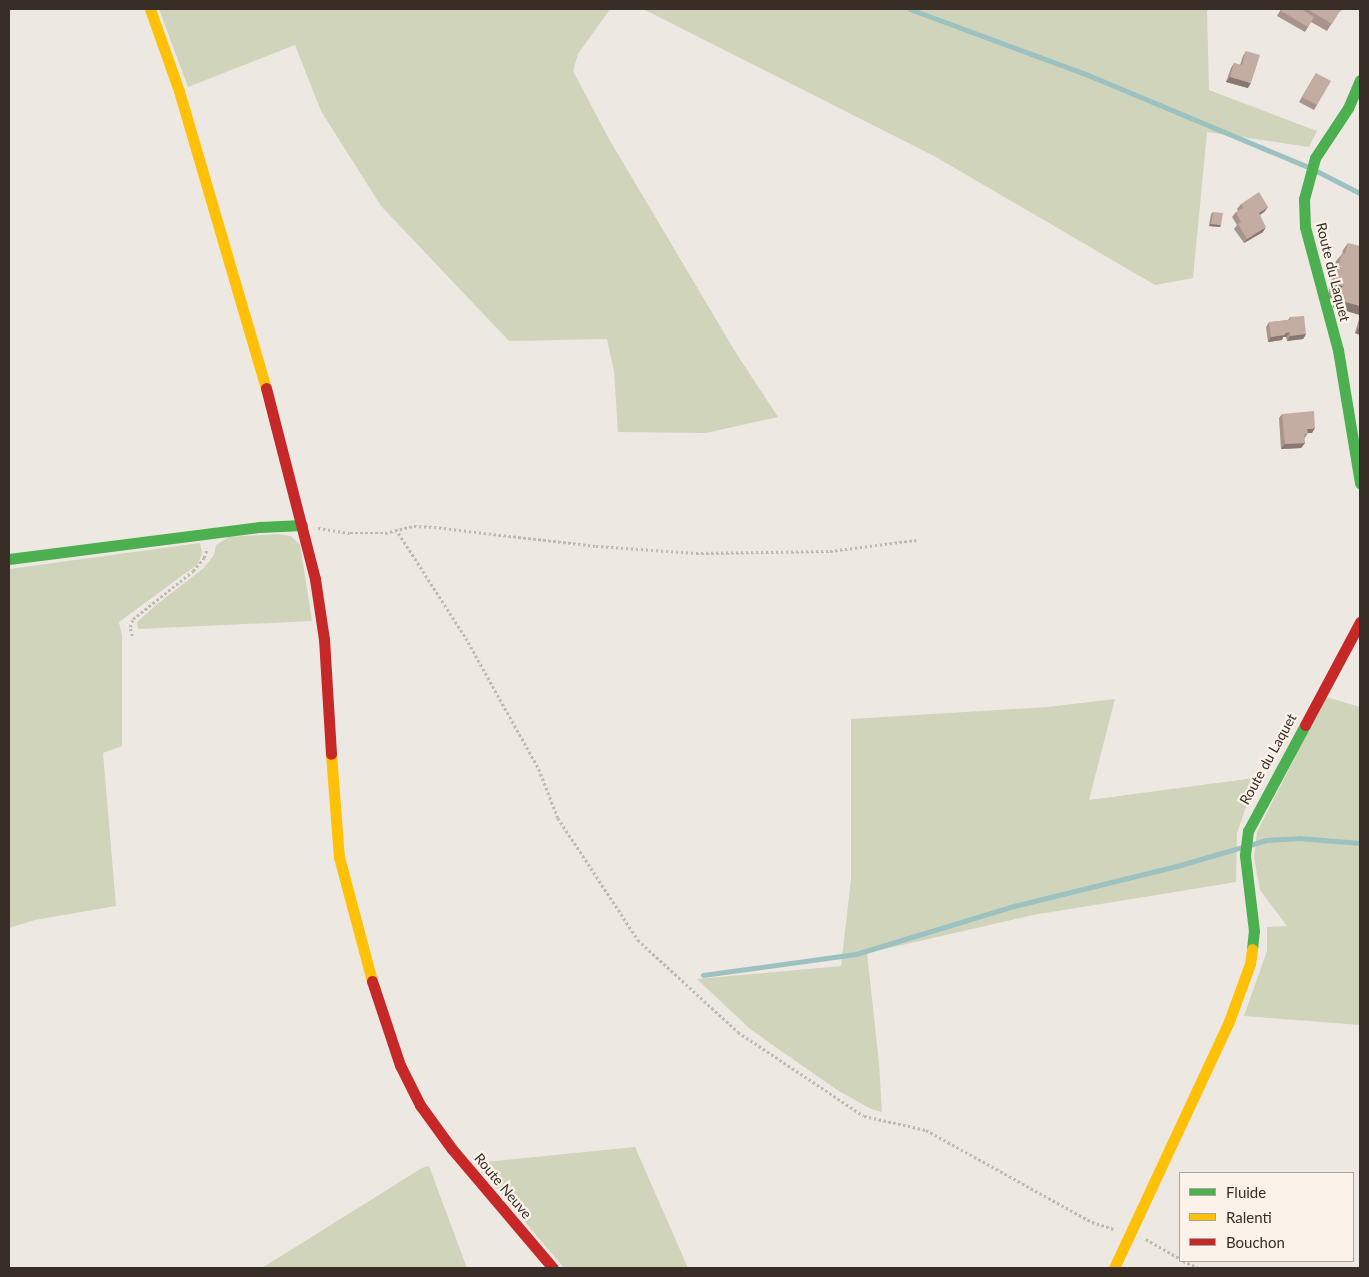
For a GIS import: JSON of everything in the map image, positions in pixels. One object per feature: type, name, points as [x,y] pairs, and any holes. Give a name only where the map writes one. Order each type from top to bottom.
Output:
[{"type":"street","name":"Route Neuve","points":[[150,9],[174,74],[216,213],[281,439],[315,579],[323,630],[333,797],[344,883],[362,948],[408,1084],[431,1122],[553,1268]]},
{"type":"street","name":"Route du Laquet","points":[[1360,80],[1348,108],[1315,158],[1304,199],[1305,227],[1338,350],[1360,483]]},
{"type":"street","points":[[9,559],[302,525]]},
{"type":"street","name":"Route du Laquet","points":[[1114,1268],[1241,994],[1250,964],[1253,922],[1245,863],[1248,830],[1360,622]]},
{"type":"path","points":[[302,525],[350,533],[385,533],[414,526],[434,527],[596,546],[696,553],[830,551],[916,540]]},
{"type":"path","points":[[396,529],[466,638],[526,744],[539,769],[558,818],[638,940],[684,984],[738,1032],[864,1116],[926,1130],[1092,1222],[1145,1238],[1179,1258]]},
{"type":"path","points":[[132,636],[130,627],[133,619],[200,565],[207,550],[205,535]]},
{"type":"path","points":[[1186,1262],[1199,1268]]},
{"type":"green space","points":[[159,9],[610,9],[578,54],[573,71],[609,139],[736,353],[778,417],[706,433],[618,432],[614,371],[607,339],[509,341],[381,206],[321,111],[295,45],[188,87]]},
{"type":"green space","points":[[643,9],[1207,9],[1209,90],[1317,131],[1309,147],[1207,132],[1193,278],[1155,285],[934,156]]},
{"type":"green space","points":[[278,534],[291,536],[300,545],[312,621],[138,629],[137,622],[204,568],[214,555],[216,545],[229,537]]},
{"type":"green space","points":[[200,543],[202,553],[198,564],[119,622],[122,636],[122,746],[103,753],[116,906],[35,920],[9,928],[9,569]]},
{"type":"green space","points":[[1326,697],[1360,707],[1360,1025],[1244,1016],[1267,951],[1267,927],[1287,926],[1260,890],[1254,858],[1257,832]]},
{"type":"green space","points":[[1115,699],[1089,800],[1262,777],[1247,804],[1237,833],[1236,882],[1033,915],[867,953],[879,1063],[882,1112],[871,1109],[837,1090],[750,1029],[697,979],[841,966],[851,879],[851,719],[1047,707]]},
{"type":"green space","points":[[635,1147],[688,1268],[564,1268],[475,1163]]},
{"type":"green space","points":[[429,1166],[467,1268],[262,1268],[422,1168]]},
{"type":"building","points":[[1282,9],[1301,9],[1314,17],[1308,27],[1281,11]]},
{"type":"building","points":[[1307,9],[1341,9],[1332,24]]},
{"type":"building","points":[[1246,51],[1260,55],[1251,83],[1230,77],[1234,63],[1242,65]]},
{"type":"building","points":[[1316,73],[1331,81],[1317,105],[1302,97]]},
{"type":"building","points":[[1259,192],[1268,207],[1259,213],[1266,227],[1247,239],[1238,224],[1241,222],[1236,212],[1243,208],[1241,204]]},
{"type":"building","points":[[1213,212],[1223,213],[1221,225],[1211,224]]},
{"type":"building","points":[[1348,243],[1360,246],[1360,306],[1338,300],[1343,286],[1334,283],[1342,253],[1345,254]]},
{"type":"building","points":[[1331,288],[1339,290],[1337,297],[1330,295]]},
{"type":"building","points":[[1304,316],[1306,334],[1290,336],[1290,332],[1285,333],[1285,335],[1271,337],[1269,322],[1290,320],[1290,317]]},
{"type":"building","points":[[1314,411],[1315,428],[1307,429],[1308,434],[1304,434],[1305,443],[1285,444],[1282,414]]},
{"type":"waterway","points":[[910,9],[1086,74],[1308,167]]},
{"type":"waterway","points":[[1315,170],[1360,193]]},
{"type":"waterway","points":[[1250,845],[1266,840],[1299,838],[1360,843]]},
{"type":"waterway","points":[[703,975],[856,954],[1014,906],[1177,866],[1243,847]]},
{"type":"traffic: fast","points":[[1360,80],[1348,108],[1315,158],[1304,199],[1305,227],[1338,350],[1360,483]]},
{"type":"traffic: fast","points":[[9,559],[260,527],[302,525]]},
{"type":"traffic: fast","points":[[1252,949],[1254,931],[1245,855],[1248,831],[1305,725]]},
{"type":"traffic: slow","points":[[150,9],[179,91],[266,388]]},
{"type":"traffic: slow","points":[[331,754],[339,857],[372,981]]},
{"type":"traffic: slow","points":[[1114,1268],[1228,1024],[1250,964],[1252,949]]},
{"type":"traffic: jam","points":[[266,388],[315,579],[324,639],[331,754]]},
{"type":"traffic: jam","points":[[1305,725],[1360,622]]},
{"type":"traffic: jam","points":[[372,981],[400,1065],[420,1105],[452,1149],[553,1268]]}]
